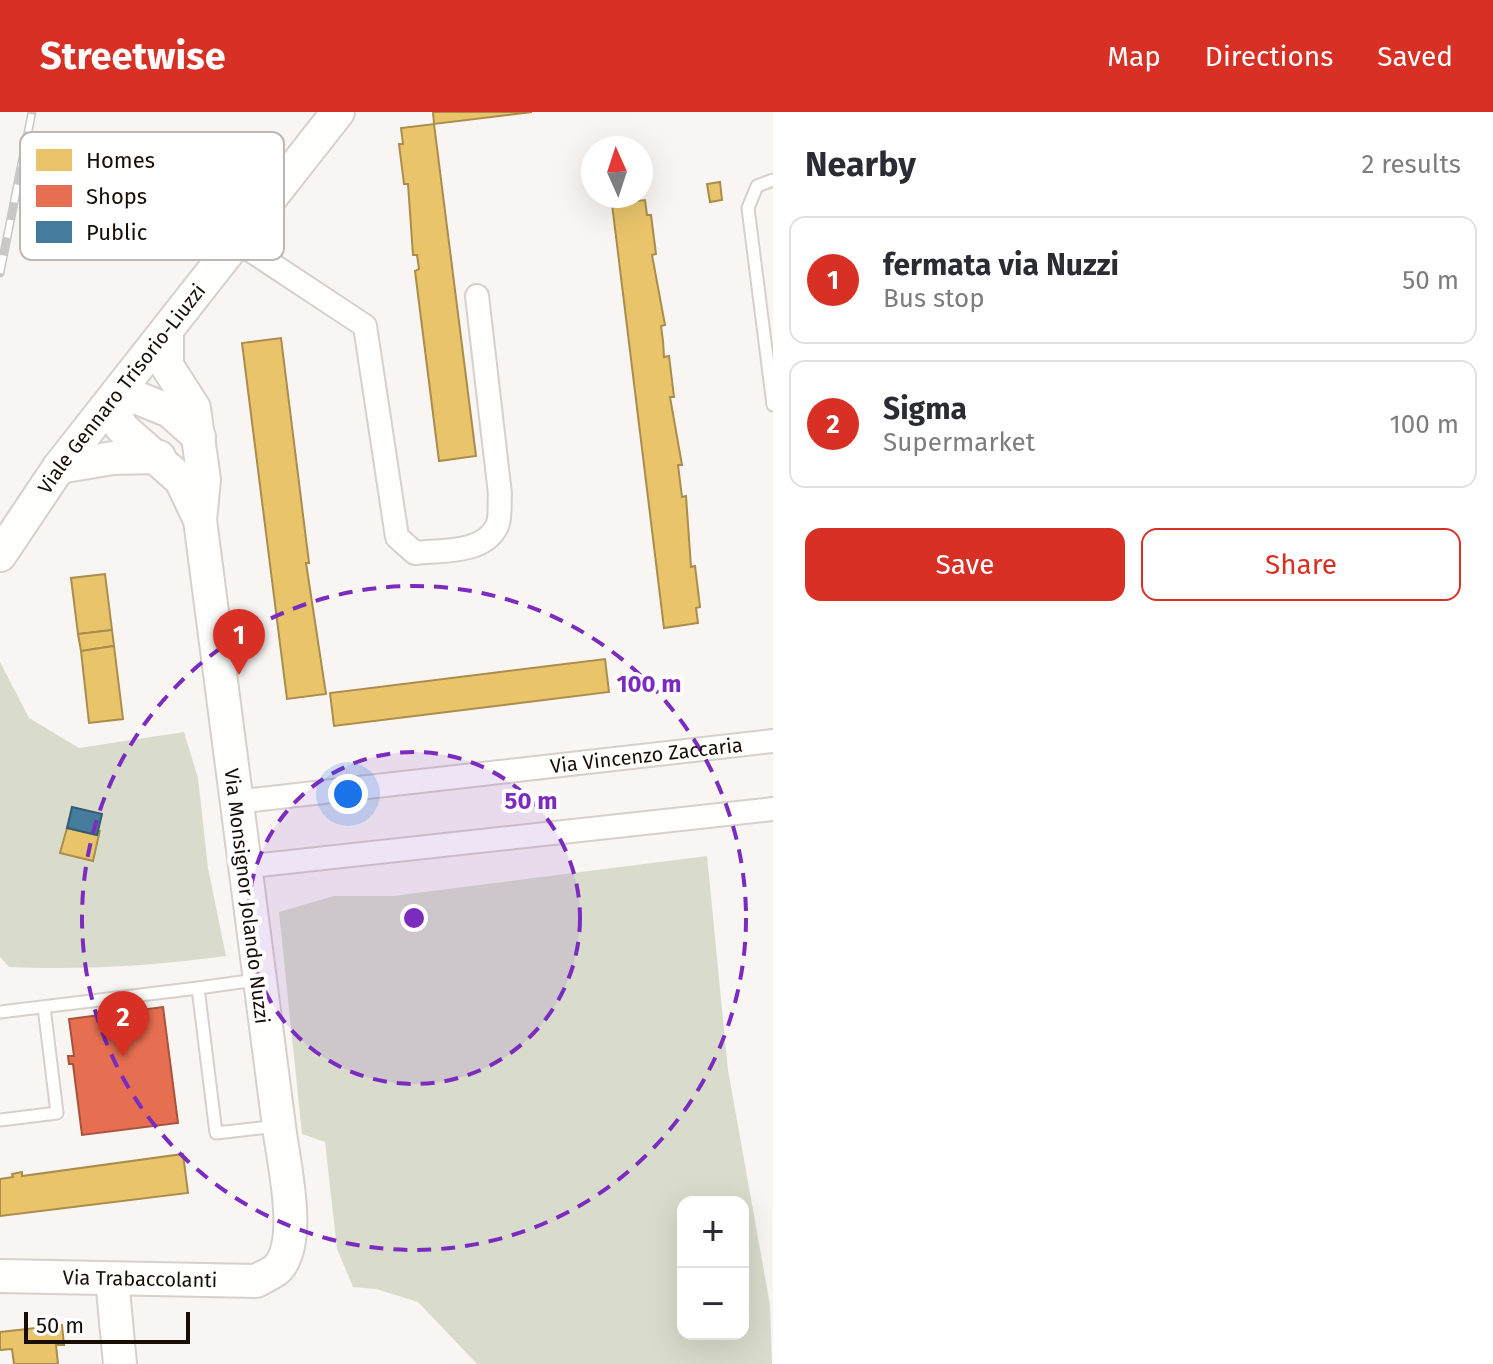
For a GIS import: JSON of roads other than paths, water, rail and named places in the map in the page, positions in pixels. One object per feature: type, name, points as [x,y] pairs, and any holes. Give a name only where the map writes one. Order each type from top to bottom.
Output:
[{"type":"street","name":"Viale Gennaro Trisorio-Liuzzi","points":[[284,182],[338,112]]},
{"type":"street","name":"Viale Gennaro Trisorio-Liuzzi","points":[[0,555],[59,467],[224,260]]},
{"type":"street","points":[[265,260],[365,326],[397,537],[415,553],[461,548],[485,541],[498,525],[500,494],[477,296]]},
{"type":"street","points":[[167,332],[167,366],[192,401],[199,437],[204,480],[200,520]]},
{"type":"street","points":[[199,437],[170,411],[115,397],[121,427],[159,457],[181,480],[200,520]]},
{"type":"street","points":[[59,467],[113,458],[159,457]]},
{"type":"street","name":"Via Monsignor Jolando Nuzzi","points":[[200,520],[291,1226],[288,1250],[277,1269]]},
{"type":"street","name":"Via Vincenzo Zaccaria","points":[[235,802],[773,741]]},
{"type":"street","points":[[243,867],[773,809]]},
{"type":"street","name":"Via Trabaccolanti","points":[[0,1276],[256,1281],[277,1269]]},
{"type":"street","points":[[112,1279],[120,1364]]},
{"type":"lane","points":[[773,180],[757,186],[748,208],[773,405]]},
{"type":"lane","points":[[0,1012],[257,980]]},
{"type":"lane","points":[[198,988],[216,1133],[279,1126]]},
{"type":"lane","points":[[0,1120],[57,1113],[44,1007]]},
{"type":"railway","points":[[28,132],[32,112]]},
{"type":"railway","points":[[0,273],[20,172]]},
{"type":"place","name":"fermata via Nuzzi","points":[[239,675]]},
{"type":"place","name":"Sigma","points":[[123,1057]]}]
